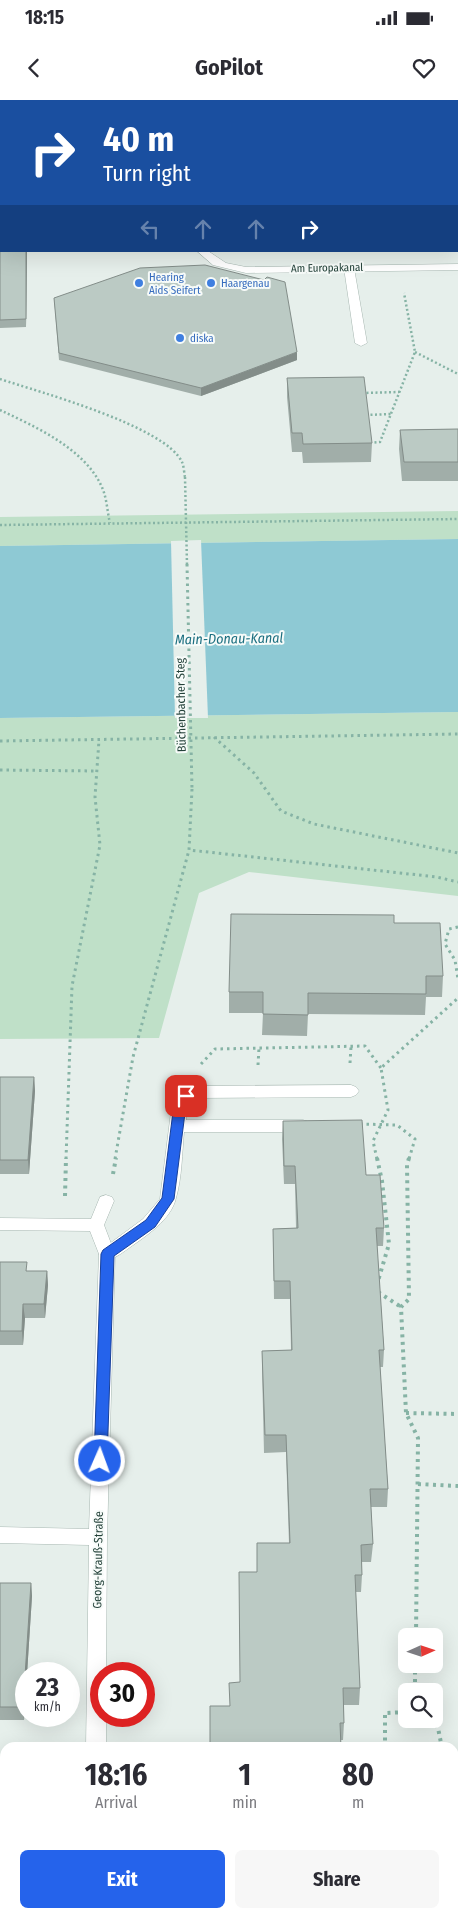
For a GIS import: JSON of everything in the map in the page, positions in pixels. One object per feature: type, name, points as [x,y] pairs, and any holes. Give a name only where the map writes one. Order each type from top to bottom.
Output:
[{"type":"street","name":"Am Europakanal","points":[[203,252],[215,264],[228,268],[458,267]]},
{"type":"street","points":[[349,268],[361,342]]},
{"type":"street","points":[[107,1254],[151,1224],[163,1208],[170,1188],[180,1104],[186,1096],[197,1092],[220,1091],[351,1091]]},
{"type":"street","points":[[177,1126],[319,1126]]},
{"type":"street","points":[[0,1224],[96,1225],[106,1201]]},
{"type":"street","name":"Georg-Krauß-Straße","points":[[96,1225],[107,1254],[98,1537],[96,1742]]},
{"type":"street","points":[[0,1536],[98,1537]]},
{"type":"path","points":[[369,443],[380,442],[415,352],[399,267]]},
{"type":"path","points":[[415,352],[458,374]]},
{"type":"path","name":"Büchenbacher Steg","points":[[0,379],[119,420],[153,436],[170,448],[182,462],[185,477],[192,789],[188,850],[133,1057],[115,1167],[106,1201]]},
{"type":"path","points":[[353,394],[399,392]]},
{"type":"path","points":[[0,410],[46,435],[89,467],[101,485],[110,523]]},
{"type":"path","points":[[366,415],[391,414]]},
{"type":"path","points":[[0,525],[458,519]]},
{"type":"path","points":[[0,741],[214,736],[458,734]]},
{"type":"path","points":[[214,736],[254,773],[281,811],[314,824],[458,853]]},
{"type":"path","points":[[99,740],[96,797],[100,845],[72,986],[64,1200],[106,1201]]},
{"type":"path","points":[[0,770],[97,771]]},
{"type":"path","points":[[188,850],[437,877],[458,882]]},
{"type":"path","points":[[458,927],[449,929],[445,944],[455,960],[458,979]]},
{"type":"path","points":[[380,1068],[458,998]]},
{"type":"path","points":[[186,1096],[196,1069],[215,1049],[365,1046],[380,1068],[388,1110],[373,1141],[382,1181],[389,1244],[375,1291],[401,1307]]},
{"type":"path","points":[[351,1047],[351,1091],[355,1124],[397,1125],[415,1138],[407,1165],[409,1299],[401,1307],[406,1413],[418,1438],[416,1628]]},
{"type":"path","points":[[258,1057],[259,1048]]},
{"type":"path","points":[[406,1413],[458,1414]]},
{"type":"path","points":[[418,1484],[458,1486]]},
{"type":"path","points":[[385,1742],[385,1713],[398,1712]]},
{"type":"path","points":[[438,1728],[442,1742]]},
{"type":"green space","points":[[458,511],[458,539],[0,546],[0,517]]},
{"type":"green space","points":[[458,712],[458,896],[249,872],[199,893],[159,1038],[0,1039],[0,718]]},
{"type":"water","name":"Main-Donau-Kanal","points":[[458,539],[458,712],[0,718],[0,546]]},
{"type":"pier","points":[[201,540],[208,718],[175,718],[171,541]]},
{"type":"building","points":[[0,252],[26,252],[26,319],[0,320]]},
{"type":"building","points":[[205,265],[264,280],[267,277],[285,282],[297,352],[201,388],[59,353],[54,298],[140,268]]},
{"type":"building","points":[[364,377],[372,443],[303,444],[302,433],[292,433],[287,378]]},
{"type":"building","points":[[458,429],[458,462],[404,462],[400,430]]},
{"type":"building","points":[[231,914],[394,915],[394,923],[440,923],[443,976],[426,976],[426,994],[308,993],[308,1015],[263,1014],[263,992],[229,992]]},
{"type":"building","points":[[0,1077],[34,1077],[28,1160],[0,1160]]},
{"type":"building","points":[[362,1120],[366,1175],[380,1175],[384,1228],[376,1228],[384,1350],[379,1350],[388,1489],[370,1489],[373,1544],[361,1545],[362,1575],[355,1575],[360,1688],[343,1688],[344,1723],[340,1723],[341,1742],[210,1742],[210,1706],[230,1706],[229,1683],[240,1682],[239,1572],[257,1572],[257,1543],[290,1543],[286,1435],[265,1435],[262,1351],[292,1350],[290,1281],[274,1281],[273,1229],[298,1228],[295,1166],[284,1166],[283,1121]]},
{"type":"building","points":[[0,1262],[27,1262],[26,1271],[47,1271],[44,1304],[23,1304],[22,1331],[0,1331]]},
{"type":"building","points":[[0,1583],[31,1583],[26,1662],[15,1662],[15,1707],[0,1707]]},
{"type":"place","name":"Hearing Aids Seifert","points":[[139,283]]},
{"type":"place","name":"Haargenau","points":[[211,283]]},
{"type":"place","name":"diska","points":[[180,338]]},
{"type":"route","points":[[100,1461],[107,1254],[151,1224],[168,1199],[180,1104],[186,1096]]}]
